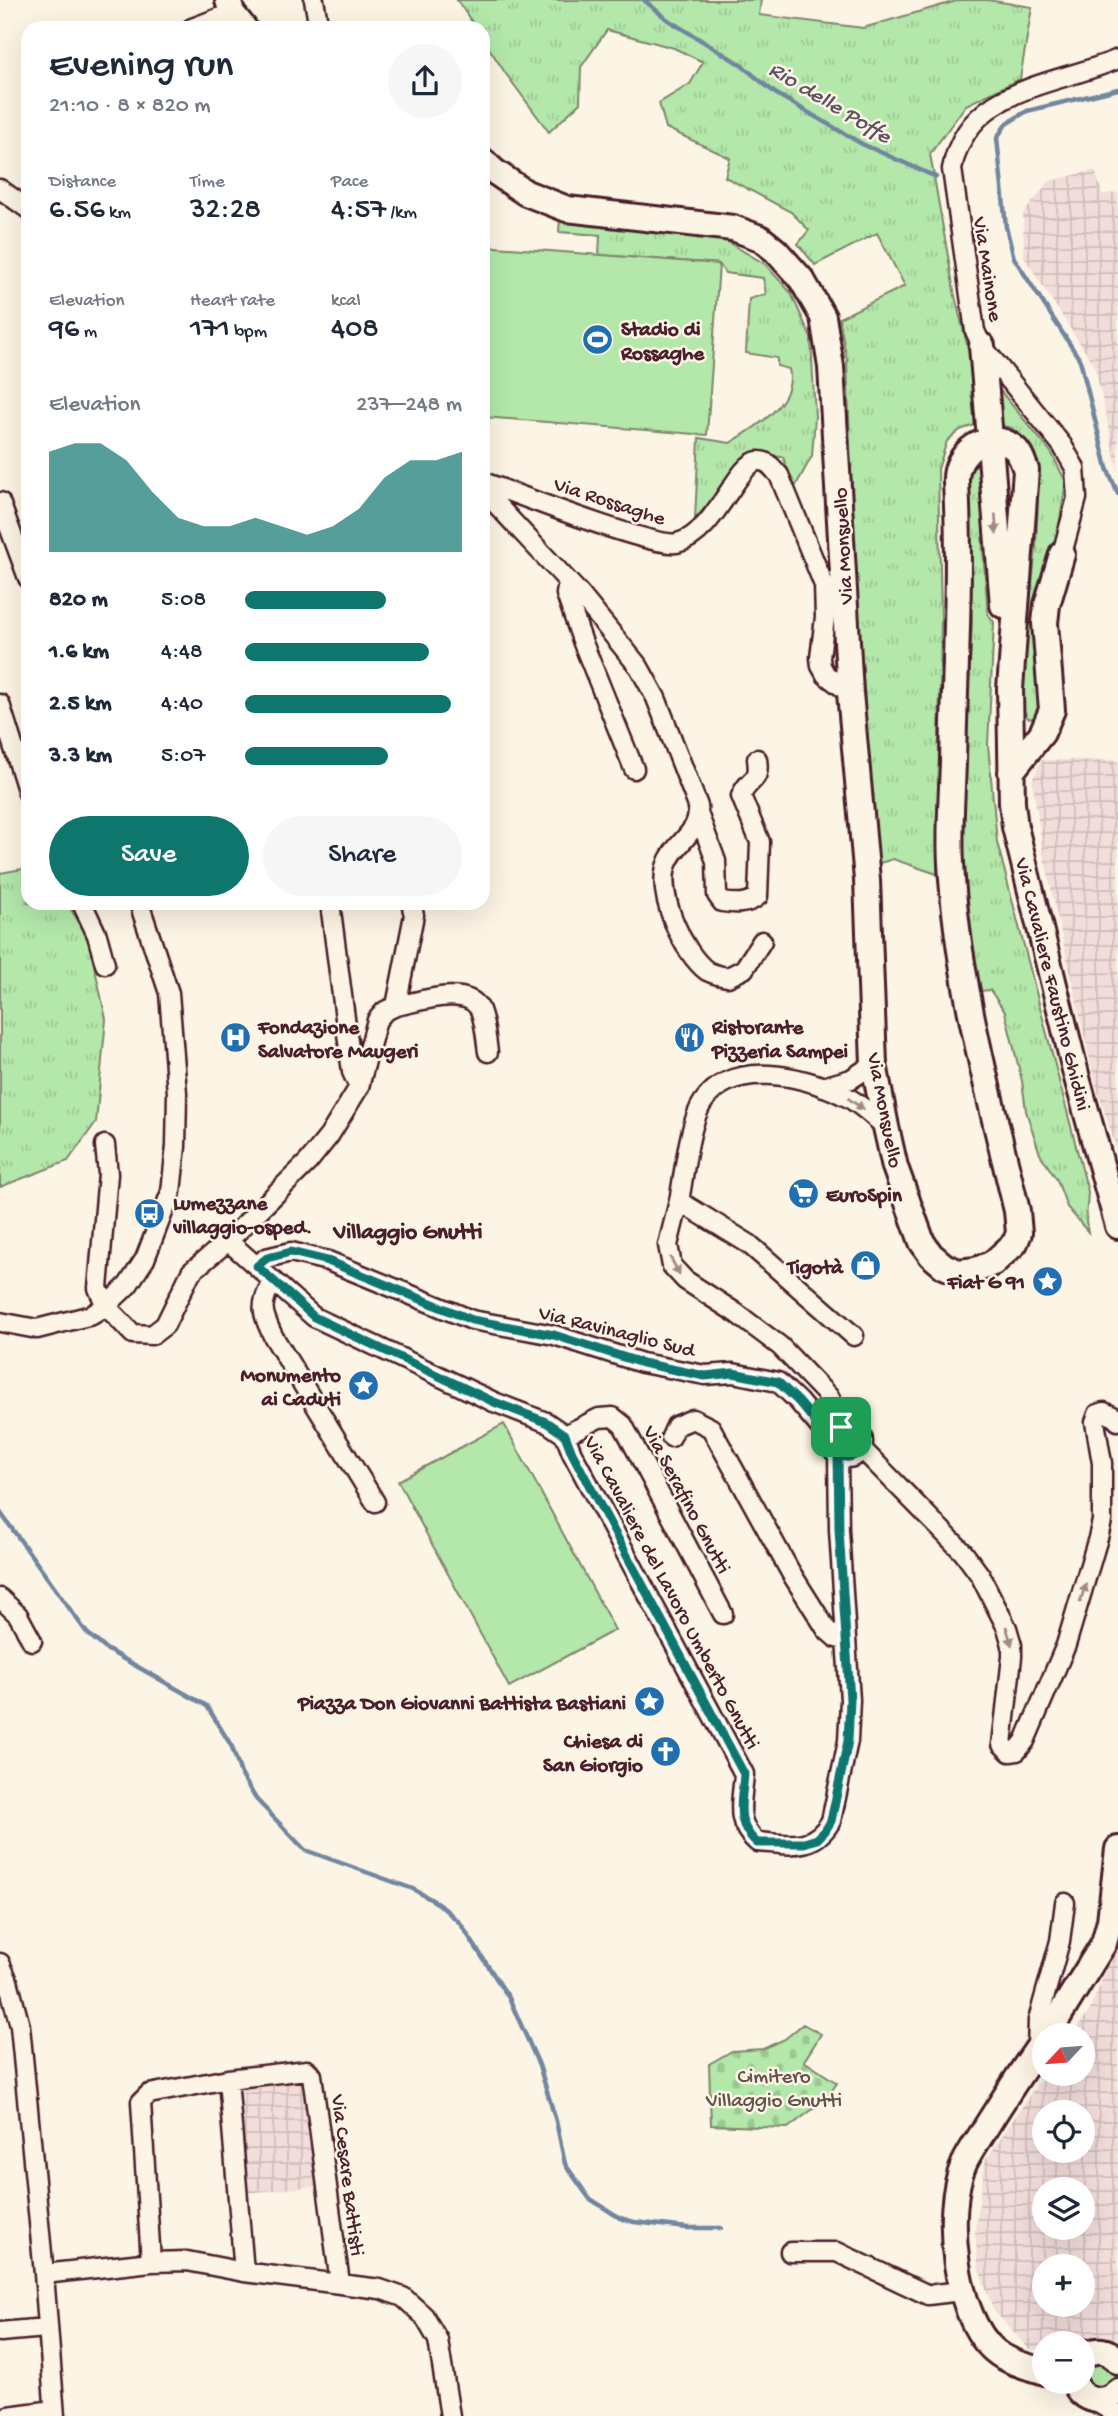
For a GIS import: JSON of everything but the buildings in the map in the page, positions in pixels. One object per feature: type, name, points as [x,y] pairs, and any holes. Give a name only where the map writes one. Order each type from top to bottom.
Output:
[{"type":"main road","name":"Via Monsuello","points":[[490,168],[526,193],[567,209],[733,228],[760,238],[776,251],[802,280],[823,317],[831,367],[850,693],[867,880],[874,1064],[895,1167],[915,1226],[932,1255],[944,1266],[958,1272],[976,1270],[993,1263],[1015,1243],[1019,1233],[1017,1211],[973,1014],[953,906],[950,859],[954,677],[960,586],[956,477],[960,458],[974,446],[996,440],[1014,447],[1026,470],[1010,694],[1011,732]]},
{"type":"main road","points":[[982,346],[989,427]]},
{"type":"main road","points":[[991,456],[1010,694]]},
{"type":"main road","points":[[1011,772],[1049,721],[1053,702],[1045,623],[1047,605],[1062,554]]},
{"type":"main road","points":[[1011,732],[1027,736],[1042,733]]},
{"type":"main road","name":"Via Cavaliere Faustino Ghidini","points":[[1011,732],[1012,803],[1021,854],[1074,1066],[1118,1226]]},
{"type":"main road","points":[[1054,2023],[1104,1943],[1110,1921],[1118,1849]]},
{"type":"main road","points":[[1032,2056],[963,2165],[955,2198],[955,2237],[961,2291],[979,2329],[994,2351],[1032,2368]]},
{"type":"main road","points":[[1092,2394],[1107,2399],[1118,2391]]},
{"type":"street","points":[[314,0],[318,21]]},
{"type":"street","points":[[214,21],[235,14]]},
{"type":"street","name":"Via Mainone","points":[[1062,554],[1077,498],[1075,468],[1062,445],[982,346],[975,331],[952,169],[961,139],[975,120],[1001,99],[1118,59]]},
{"type":"street","points":[[0,189],[21,204]]},
{"type":"street","name":"Via Rossaghe","points":[[490,484],[624,532],[659,542],[677,543],[693,535],[718,512],[747,466],[758,461],[768,463],[779,475],[824,585],[825,617],[821,666],[826,675],[850,693]]},
{"type":"street","points":[[490,498],[568,582],[639,667],[656,698],[698,806],[699,816],[716,861],[717,895],[722,902],[734,904],[752,901],[758,896],[760,842],[741,796],[744,788],[756,780],[759,771],[757,759]]},
{"type":"street","points":[[0,502],[21,559]]},
{"type":"street","points":[[568,582],[566,594],[583,643],[634,769]]},
{"type":"street","points":[[0,704],[21,771]]},
{"type":"street","points":[[699,816],[697,825],[672,853],[665,869],[666,892],[675,928],[693,956],[709,972],[728,977],[744,970],[762,941]]},
{"type":"street","points":[[85,910],[97,935],[105,964]]},
{"type":"street","points":[[0,1322],[37,1329],[92,1315],[106,1306],[128,1285],[145,1259],[171,1192],[176,1146],[177,1093],[169,993],[141,910]]},
{"type":"street","points":[[331,910],[352,1072],[359,1087]]},
{"type":"street","points":[[396,1006],[413,910]]},
{"type":"street","points":[[105,1144],[108,1174],[98,1288],[106,1306],[133,1334],[152,1335],[165,1325],[191,1272],[228,1241],[309,1162],[329,1136],[359,1087],[377,1020],[386,1011],[396,1006],[459,995],[473,1001],[480,1010],[488,1052]]},
{"type":"street","points":[[823,1087],[850,1079],[874,1064]]},
{"type":"street","points":[[862,1449],[853,1457],[843,1458],[837,1441],[830,1398],[780,1346],[685,1280],[672,1266],[668,1245],[694,1125],[703,1102],[722,1085],[748,1075],[780,1076],[823,1087],[857,1103],[886,1127]]},
{"type":"street","points":[[679,1201],[749,1244],[854,1336]]},
{"type":"street","name":"Via Cavaliere del Lavoro Umberto Gnutti","points":[[228,1241],[314,1317],[494,1402],[546,1422],[565,1435],[572,1453],[744,1774],[741,1817],[745,1832],[757,1843],[804,1843],[817,1839],[831,1821],[848,1741],[850,1700],[837,1441]]},
{"type":"street","name":"Via Ravinaglio Sud","points":[[257,1266],[267,1258],[291,1252],[328,1261],[472,1320],[554,1335],[642,1363],[705,1376],[733,1373],[778,1382],[837,1441]]},
{"type":"street","points":[[272,1281],[265,1296],[263,1314],[273,1336],[375,1502]]},
{"type":"street","points":[[837,1441],[852,1427],[857,1429],[862,1438],[862,1449],[963,1552],[980,1575],[1007,1628],[1012,1645],[1011,1676],[1002,1744],[1010,1752],[1017,1751],[1025,1741],[1066,1645],[1102,1521],[1102,1462],[1095,1422],[1098,1414],[1104,1412],[1118,1421]]},
{"type":"street","name":"Via Serafino Gnutti","points":[[565,1435],[599,1418],[613,1417],[623,1425],[723,1614]]},
{"type":"street","points":[[671,1437],[676,1426],[693,1419],[711,1428],[805,1596],[827,1630],[836,1638],[845,1640]]},
{"type":"street","points":[[0,1598],[18,1615],[32,1641]]},
{"type":"street","points":[[1038,2023],[1060,1941],[1065,1903]]},
{"type":"street","points":[[0,1963],[8,1981],[20,2026],[44,2274],[54,2413],[8,2416]]},
{"type":"street","name":"Via Cesare Battisti","points":[[151,2262],[141,2102],[149,2094],[307,2070],[312,2075],[340,2283]]},
{"type":"street","points":[[228,2080],[244,2272]]},
{"type":"street","points":[[790,2252],[837,2252],[928,2295],[961,2291]]},
{"type":"street","name":"Via Cesare Battisti","points":[[44,2274],[151,2262],[187,2261],[244,2272],[340,2283],[403,2297],[424,2316],[438,2340],[450,2416]]},
{"type":"street","points":[[0,2332],[46,2328]]},
{"type":"street","points":[[1085,2394],[1118,2416]]},
{"type":"shaded area","points":[[1095,170],[1102,194],[1118,193],[1118,471],[1095,367],[1024,257],[1023,214],[1049,181]]},
{"type":"shaded area","points":[[1042,760],[1118,760],[1118,1154],[1095,1082],[1044,858],[1032,780]]},
{"type":"shaded area","points":[[1118,1936],[1118,2338],[1095,2345],[1095,2331],[1032,2331],[1032,2349],[1029,2349],[994,2311],[978,2267],[975,2230],[985,2161],[1036,2086],[1096,2086],[1096,2023],[1080,2023],[1089,2012]]},
{"type":"shaded area","points":[[301,2078],[307,2081],[319,2186],[245,2193],[236,2085]]},
{"type":"green space","points":[[457,0],[761,0],[759,15],[863,28],[960,0],[987,0],[1032,7],[1020,79],[966,105],[930,154],[955,296],[969,353],[1051,452],[1066,482],[1058,532],[1045,581],[1044,701],[1038,719],[1028,718],[1021,705],[1018,672],[1028,624],[1036,546],[1039,474],[1035,453],[1012,428],[984,422],[960,430],[947,441],[938,469],[941,619],[937,874],[893,859],[877,864],[854,556],[847,360],[839,318],[905,286],[877,233],[815,265],[798,244],[809,230],[791,212],[725,177],[730,158],[666,128],[659,103],[690,84],[703,62],[674,48],[607,30],[581,67],[580,103],[549,132],[490,50],[490,21],[471,21]]},
{"type":"green space","points":[[560,218],[721,238],[765,264],[791,293],[811,338],[815,417],[812,456],[794,489],[783,457],[761,456],[735,473],[695,519],[699,438],[730,443],[762,422],[787,393],[789,369],[777,366],[777,358],[746,353],[749,299],[766,294],[763,278],[725,273],[719,264],[599,255],[600,235],[559,232]]},
{"type":"green space","name":"Stadio di Rossaghe","points":[[490,247],[719,264],[707,435],[490,418]]},
{"type":"green space","points":[[979,457],[996,461],[1006,477],[1002,530],[982,538],[988,614],[994,622],[988,745],[997,842],[1088,1192],[1088,1232],[1067,1207],[1057,1180],[1040,1154],[1026,1111],[1022,1081],[1005,1012],[990,990],[981,991],[972,938],[961,840],[972,624],[966,501],[970,501],[968,466]]},
{"type":"green space","points":[[21,869],[21,910],[71,910],[88,937],[106,1019],[96,1122],[68,1161],[0,1187],[0,873]]},
{"type":"green space","points":[[504,1424],[615,1630],[509,1687],[398,1481]]},
{"type":"green space","name":"Cimitero Villaggio Gnutti","points":[[803,2024],[821,2034],[804,2061],[837,2083],[826,2099],[788,2128],[711,2125],[709,2064],[732,2051],[763,2049],[785,2039]]},
{"type":"green space","points":[[1097,2358],[1115,2371],[1114,2383],[1100,2393],[1095,2390]]},
{"type":"waterway","name":"Rio delle Poffe","points":[[644,0],[668,20],[740,64],[775,93],[862,144],[936,177]]},
{"type":"waterway","points":[[1118,89],[1027,111],[1006,124],[997,138],[1006,227],[1014,258],[1080,360],[1107,468],[1118,494]]},
{"type":"waterway","points":[[0,1512],[87,1633],[106,1649],[207,1706],[232,1747],[241,1774],[256,1799],[305,1850],[413,1889],[439,1904],[460,1923],[509,1998],[539,2065],[556,2121],[565,2164],[589,2198],[620,2218],[634,2222],[688,2228],[721,2228]]},
{"type":"place","name":"Stadio di Rossaghe","points":[[598,340]]},
{"type":"place","name":"Fondazione Salvatore Maugeri","points":[[235,1038]]},
{"type":"place","name":"Ristorante Pizzeria Sampei","points":[[689,1038]]},
{"type":"place","name":"EuroSpin","points":[[803,1194]]},
{"type":"place","name":"Lumezzane villaggio-osped.","points":[[150,1214]]},
{"type":"place","name":"Tigotà","points":[[866,1266]]},
{"type":"place","name":"Fiat G 91","points":[[1048,1281]]},
{"type":"place","name":"Monumento ai Caduti","points":[[364,1386]]},
{"type":"place","name":"Piazza Don Giovanni Battista Bastiani","points":[[649,1702]]},
{"type":"place","name":"Chiesa di San Giorgio","points":[[666,1752]]},
{"type":"district","name":"Villaggio Gnutti","points":[[408,1230]]},
{"type":"route","points":[[291,1252],[328,1261],[368,1276],[419,1300],[472,1320],[554,1335],[642,1363],[705,1376],[733,1373],[778,1382],[831,1440],[841,1427],[857,1429],[863,1443],[862,1449],[853,1457],[843,1458],[838,1455],[839,1530],[850,1700],[848,1741],[831,1821],[825,1831],[817,1839],[804,1843],[757,1843],[745,1832],[741,1817],[744,1774],[631,1565],[565,1435],[546,1422],[494,1402],[314,1317],[257,1266],[267,1258],[291,1252]]}]
